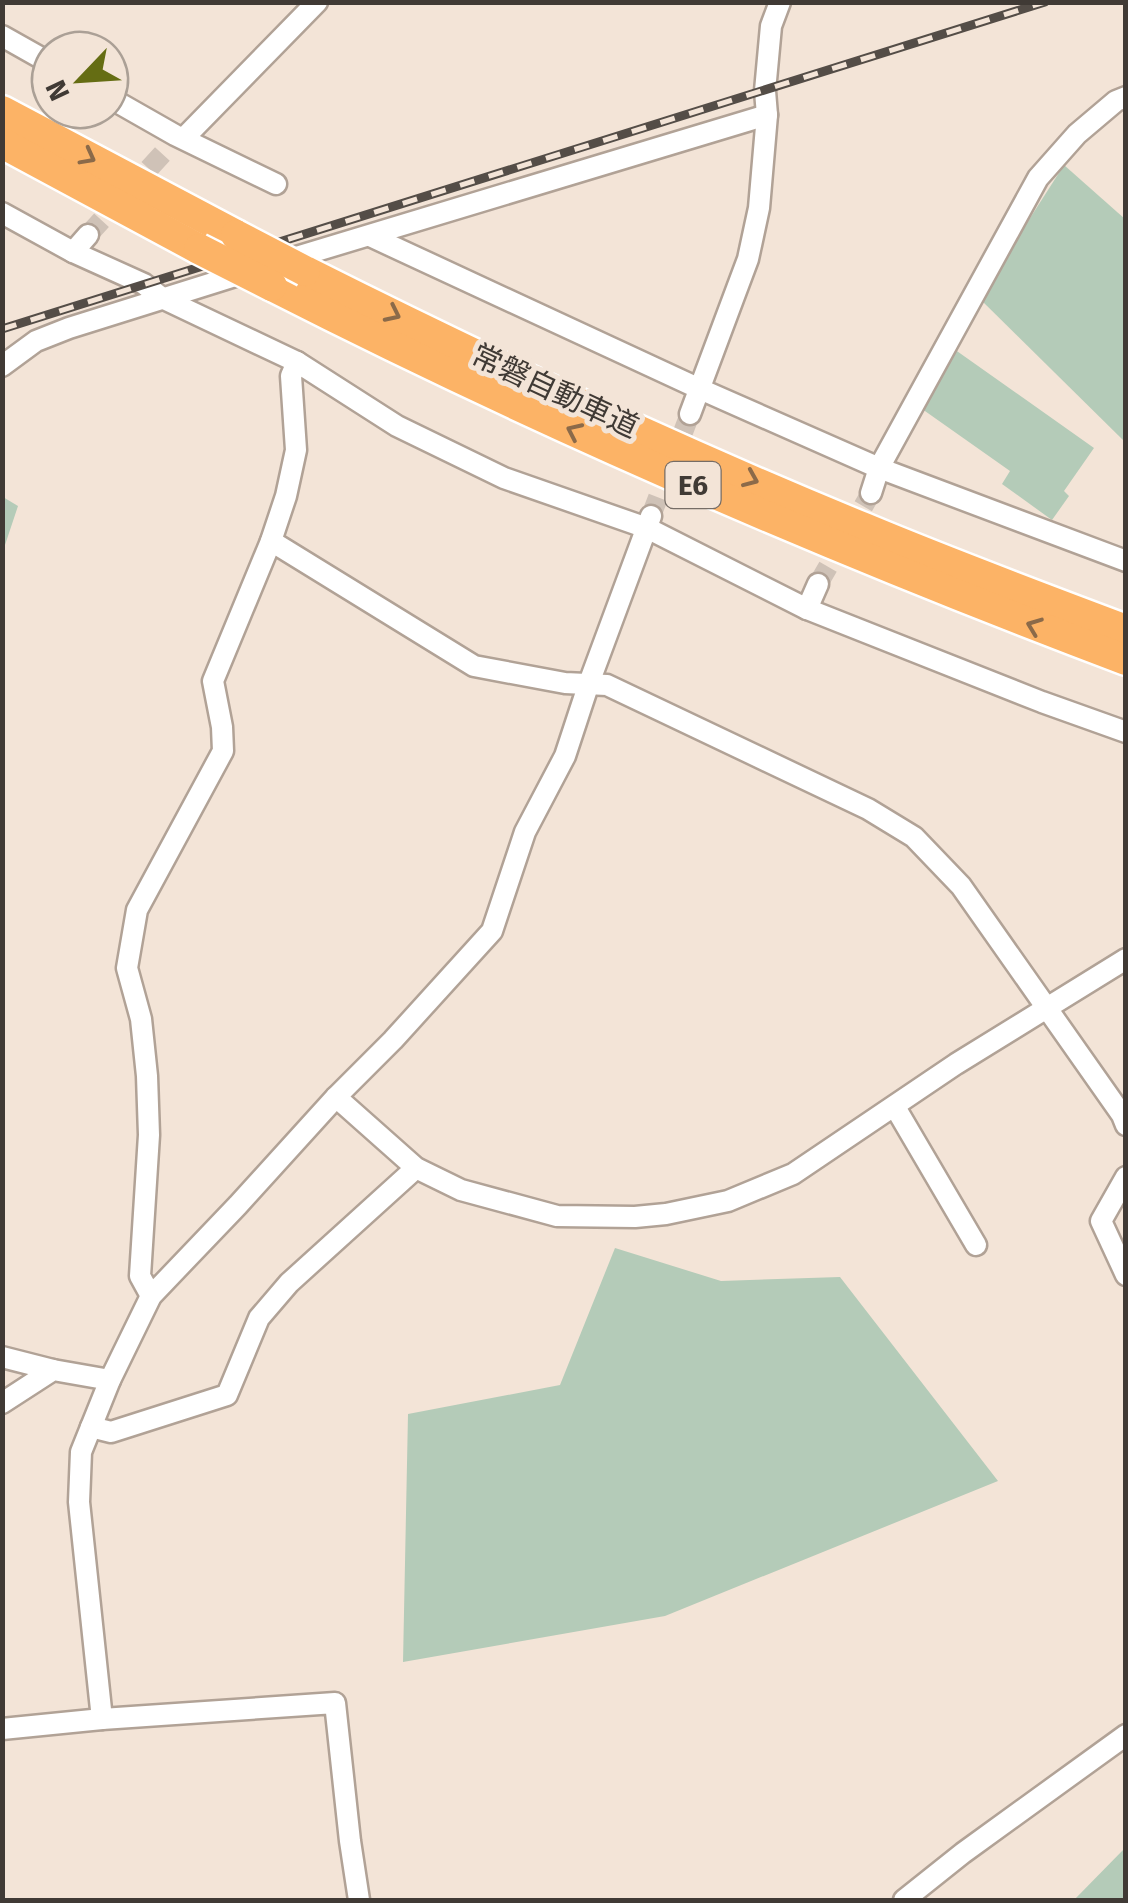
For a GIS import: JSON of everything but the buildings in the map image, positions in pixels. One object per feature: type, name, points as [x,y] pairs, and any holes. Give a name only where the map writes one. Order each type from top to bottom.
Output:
[{"type":"highway","name":"常磐自動車道","points":[[2,111],[305,271],[492,363],[863,528],[1126,630]]},
{"type":"highway","name":"常磐自動車道","points":[[2,142],[272,286],[680,480],[978,604],[1126,660]]},
{"type":"street","points":[[175,141],[317,2]]},
{"type":"street","points":[[690,414],[748,259],[759,208],[770,26],[780,2]]},
{"type":"street","points":[[2,36],[30,52]]},
{"type":"street","points":[[871,494],[878,468],[1038,178],[1077,134],[1126,97]]},
{"type":"street","points":[[130,111],[175,141],[276,184]]},
{"type":"street","points":[[2,366],[36,341],[68,328],[767,115]]},
{"type":"street","points":[[2,213],[73,252],[144,284],[162,298],[297,362],[397,426],[504,478],[649,522],[807,609],[1126,732]]},
{"type":"street","points":[[73,252],[88,234]]},
{"type":"street","points":[[370,236],[878,468],[1126,561]]},
{"type":"street","points":[[151,1296],[140,1276],[146,1194],[147,1076],[141,1020],[128,968],[130,949],[137,910],[223,751],[213,681],[286,496],[296,450],[291,376],[297,362]]},
{"type":"street","points":[[102,1718],[79,1502],[80,1452],[110,1380],[151,1296],[492,931],[526,832],[565,756],[649,522]]},
{"type":"street","points":[[271,540],[474,666],[565,683],[606,685],[868,809],[914,837],[961,886],[1126,1125]]},
{"type":"street","points":[[807,609],[818,584]]},
{"type":"street","points":[[336,1097],[416,1168],[461,1190],[557,1216],[666,1214],[728,1202],[794,1174],[956,1064],[1126,960]]},
{"type":"street","points":[[895,1107],[976,1246]]},
{"type":"street","points":[[90,1426],[111,1432],[227,1395],[259,1318],[290,1283],[416,1168]]},
{"type":"street","points":[[1126,1176],[1101,1221],[1126,1275]]},
{"type":"street","points":[[2,1357],[110,1380]]},
{"type":"street","points":[[2,1403],[53,1370]]},
{"type":"street","points":[[2,1729],[102,1718],[335,1703],[359,1900]]},
{"type":"street","points":[[904,1900],[962,1853],[1126,1735]]},
{"type":"green space","points":[[1064,165],[1125,219],[1125,442],[979,298]]},
{"type":"green space","points":[[954,349],[1094,448],[1064,491],[1069,496],[1052,520],[1002,484],[1010,471],[915,404]]},
{"type":"green space","points":[[3,497],[18,506],[3,551]]},
{"type":"green space","points":[[615,1248],[721,1281],[840,1277],[998,1481],[665,1616],[403,1662],[408,1414],[560,1385]]},
{"type":"green space","points":[[1124,1849],[1125,1900],[1074,1900]]},
{"type":"tunnel","points":[[88,235],[166,150]]},
{"type":"tunnel","points":[[651,516],[690,414]]},
{"type":"tunnel","points":[[818,584],[871,493]]},
{"type":"railway","points":[[2,329],[1045,2]]}]
